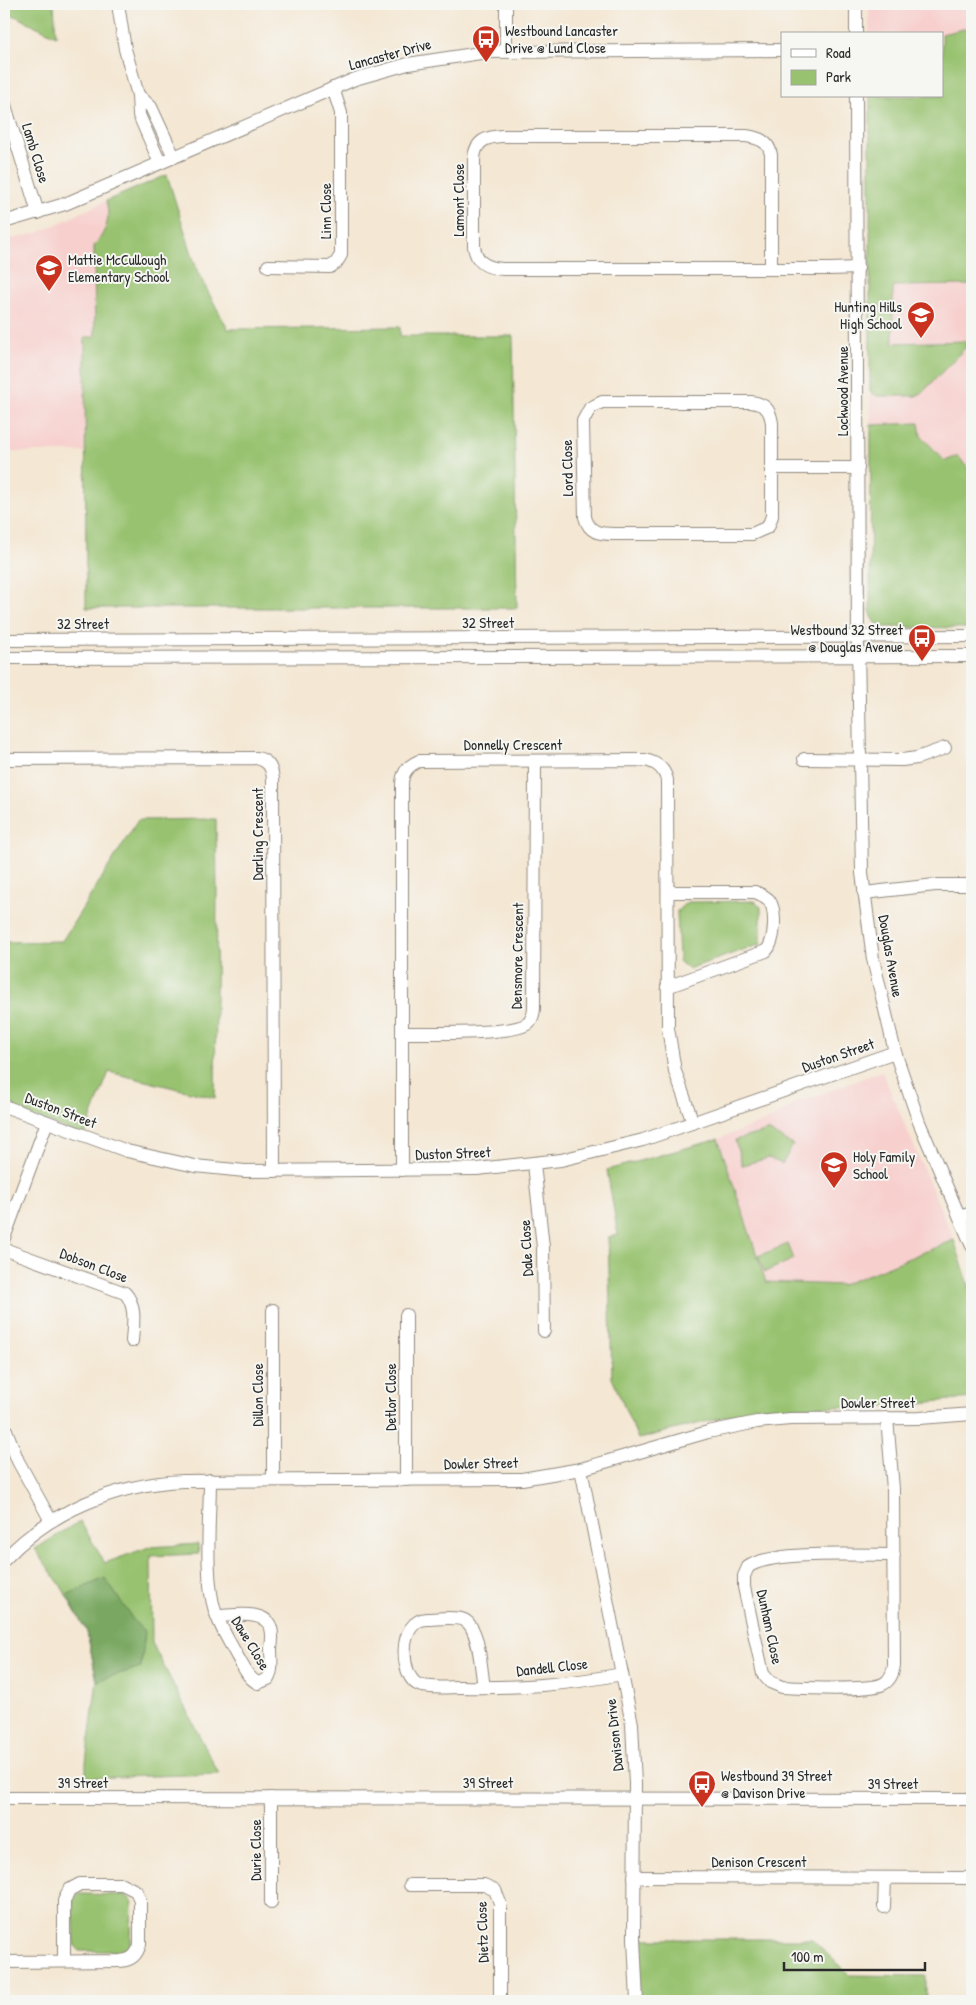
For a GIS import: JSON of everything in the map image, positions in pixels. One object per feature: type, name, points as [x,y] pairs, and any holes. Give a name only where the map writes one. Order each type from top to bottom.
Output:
[{"type":"street","points":[[118,4],[125,49],[138,95],[139,115],[160,163]]},
{"type":"street","points":[[506,4],[506,51]]},
{"type":"street","points":[[856,4],[856,32]]},
{"type":"street","name":"Lancaster Drive","points":[[4,222],[73,201],[333,88],[378,71],[408,64],[469,53],[506,51],[781,50]]},
{"type":"street","name":"Linn Close","points":[[268,266],[330,267],[336,263],[341,255],[341,113],[333,88]]},
{"type":"street","points":[[138,95],[151,107],[174,157]]},
{"type":"street","name":"Lockwood Avenue","points":[[856,98],[858,656]]},
{"type":"street","name":"Lamb Close","points":[[4,102],[38,213]]},
{"type":"street","name":"Lamont Close","points":[[771,268],[771,155],[769,147],[761,139],[746,136],[502,136],[485,138],[476,147],[474,158],[475,253],[478,259],[487,267],[504,269],[858,268]]},
{"type":"street","name":"Lord Close","points":[[602,402],[760,403],[766,406],[771,417],[772,468],[771,522],[768,527],[758,533],[602,534],[590,528],[585,517],[583,421],[590,408],[602,402]]},
{"type":"street","points":[[772,468],[858,468]]},
{"type":"street","name":"32 Street","points":[[4,640],[972,636]]},
{"type":"street","name":"Douglas Avenue","points":[[858,656],[860,846],[873,959],[895,1052],[919,1122],[966,1215],[972,1246]]},
{"type":"street","points":[[4,658],[972,656]]},
{"type":"street","points":[[804,759],[917,758],[945,748]]},
{"type":"street","name":"Darling Crescent","points":[[4,759],[256,758],[262,759],[270,766],[273,779],[274,1171]]},
{"type":"street","name":"Donnelly Crescent","points":[[402,1170],[402,785],[405,772],[414,763],[424,760],[646,760],[662,768],[667,780],[668,1028],[679,1084],[693,1124]]},
{"type":"street","name":"Densmore Crescent","points":[[403,1033],[466,1033],[510,1030],[522,1026],[531,1019],[534,1007],[534,761]]},
{"type":"street","points":[[864,893],[972,884]]},
{"type":"street","points":[[668,892],[755,892],[770,901],[773,912],[772,943],[766,951],[668,987]]},
{"type":"street","name":"Duston Street","points":[[4,1106],[112,1146],[160,1160],[214,1168],[274,1171],[477,1169],[534,1164],[616,1148],[693,1124],[895,1052]]},
{"type":"street","points":[[4,1238],[47,1122]]},
{"type":"street","name":"Dale Close","points":[[534,1164],[543,1246],[544,1332]]},
{"type":"street","name":"Dobson Close","points":[[4,1249],[125,1292],[130,1297],[133,1310],[132,1341]]},
{"type":"street","name":"Dillon Close","points":[[273,1310],[273,1480]]},
{"type":"street","name":"Detlor Close","points":[[406,1315],[406,1480]]},
{"type":"street","name":"Dowler Street","points":[[4,1560],[30,1536],[51,1521],[88,1502],[123,1490],[160,1482],[210,1480],[508,1480],[539,1477],[581,1469],[708,1432],[743,1424],[790,1419],[950,1417],[972,1414]]},
{"type":"street","name":"Dunham Close","points":[[887,1418],[894,1489],[894,1555],[894,1665],[888,1680],[878,1686],[868,1688],[782,1688],[770,1682],[762,1669],[744,1587],[744,1576],[748,1567],[762,1560],[800,1556],[894,1555]]},
{"type":"street","points":[[4,1425],[18,1461],[51,1521]]},
{"type":"street","name":"Davison Drive","points":[[581,1469],[632,1724],[634,1963],[637,2001]]},
{"type":"street","name":"Dawe Close","points":[[210,1480],[211,1591],[217,1616],[249,1676],[258,1683],[268,1679],[271,1672],[272,1635],[271,1628],[266,1621],[254,1616],[217,1616]]},
{"type":"street","name":"Dandell Close","points":[[484,1687],[475,1632],[469,1624],[459,1619],[422,1620],[409,1628],[406,1639],[406,1669],[410,1680],[424,1686],[484,1687],[559,1685],[622,1674]]},
{"type":"street","name":"39 Street","points":[[4,1798],[972,1799]]},
{"type":"street","name":"Durie Close","points":[[271,1798],[271,1902]]},
{"type":"street","name":"Denison Crescent","points":[[634,1877],[972,1878]]},
{"type":"street","points":[[884,1907],[885,1878]]},
{"type":"street","points":[[4,1962],[120,1961],[132,1958],[140,1944],[140,1900],[136,1891],[122,1884],[80,1884],[69,1890],[64,1901],[64,1960]]},
{"type":"street","name":"Dietz Close","points":[[410,1885],[484,1885],[495,1890],[500,1903],[500,2001]]},
{"type":"shaded area","points":[[869,4],[972,4],[972,27],[944,34],[944,32],[869,32]]},
{"type":"shaded area","name":"Mattie McCullough Elementary School","points":[[106,201],[109,220],[103,234],[94,246],[95,337],[85,338],[86,452],[4,452],[4,241],[40,232]]},
{"type":"shaded area","name":"Hunting Hills High School","points":[[972,285],[972,473],[958,456],[946,461],[921,436],[919,423],[871,425],[870,287]]},
{"type":"shaded area","name":"Holy Family School","points":[[882,1071],[954,1240],[842,1285],[766,1282],[718,1139],[771,1119],[797,1103]]},
{"type":"green space","points":[[4,4],[54,4],[56,36],[15,16],[4,15]]},
{"type":"green space","points":[[972,27],[972,285],[894,286],[893,343],[968,341],[965,348],[922,393],[916,396],[877,396],[870,391],[870,98],[944,98],[944,34]]},
{"type":"green space","points":[[167,175],[198,273],[228,329],[400,327],[400,336],[513,336],[517,608],[86,608],[85,337],[95,337],[94,246],[102,235],[108,220],[106,201]]},
{"type":"green space","points":[[919,423],[921,436],[945,461],[958,456],[972,473],[972,628],[881,627],[874,621],[870,611],[871,425]]},
{"type":"green space","points":[[216,819],[215,1098],[109,1072],[84,1136],[4,1106],[4,1007],[7,1000],[5,942],[62,941],[138,820]]},
{"type":"green space","points":[[755,901],[761,907],[761,944],[688,969],[679,961],[677,911],[687,902]]},
{"type":"green space","points":[[768,1131],[793,1145],[782,1164],[769,1158],[742,1165],[735,1140]]},
{"type":"green space","points":[[718,1139],[766,1282],[842,1285],[954,1240],[972,1294],[972,1398],[888,1406],[759,1408],[638,1439],[612,1378],[608,1237],[618,1235],[607,1170]]},
{"type":"green space","points":[[788,1244],[794,1259],[765,1272],[758,1256]]},
{"type":"green space","points":[[80,1521],[105,1563],[149,1547],[198,1544],[199,1554],[151,1556],[152,1643],[219,1774],[86,1778],[86,1762],[97,1681],[87,1632],[61,1586],[35,1549]]},
{"type":"green space","points":[[105,1578],[134,1621],[145,1632],[141,1667],[97,1681],[87,1632],[66,1595]]},
{"type":"green space","points":[[80,1894],[126,1895],[132,1901],[131,1944],[125,1951],[80,1951],[75,1946],[73,1899]]},
{"type":"green space","points":[[634,1939],[812,1939],[849,1975],[926,1976],[926,2001],[637,2001]]},
{"type":"place","name":"Westbound Lancaster Drive @ Lund Close","points":[[486,63]]},
{"type":"place","name":"Mattie McCullough Elementary School","points":[[49,292]]},
{"type":"place","name":"Hunting Hills High School","points":[[921,339]]},
{"type":"place","name":"Westbound 32 Street @ Douglas Avenue","points":[[922,662]]},
{"type":"place","name":"Holy Family School","points":[[834,1189]]},
{"type":"place","name":"Westbound 39 Street @ Davison Drive","points":[[702,1808]]}]
